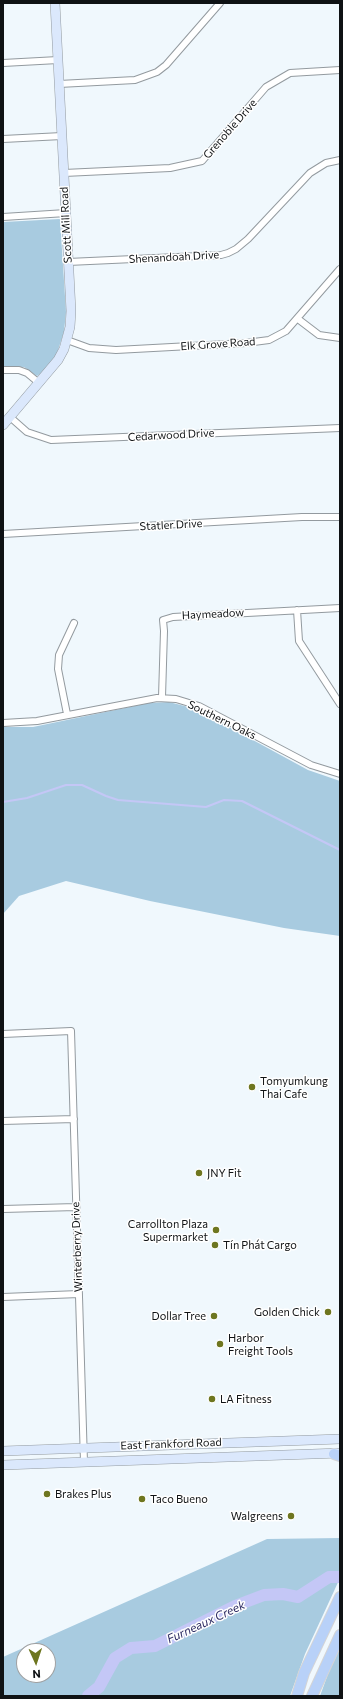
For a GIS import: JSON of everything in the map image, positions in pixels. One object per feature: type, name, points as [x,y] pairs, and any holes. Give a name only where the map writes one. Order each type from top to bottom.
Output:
[{"type":"main road","name":"Scott Mill Road","points":[[3,425],[58,360],[67,340],[71,311],[55,3]]},
{"type":"main road","name":"East Frankford Road","points":[[3,1451],[340,1439]]},
{"type":"main road","points":[[228,1442],[229,1457]]},
{"type":"main road","name":"East Frankford Road","points":[[3,1465],[338,1454]]},
{"type":"main road","points":[[297,1696],[304,1673],[338,1601]]},
{"type":"main road","points":[[312,1696],[340,1635]]},
{"type":"street","points":[[59,84],[135,80],[157,72],[180,50],[220,3]]},
{"type":"street","points":[[3,63],[58,60]]},
{"type":"street","name":"Grenoble Drive","points":[[64,173],[170,168],[202,161],[266,87],[290,73],[340,70]]},
{"type":"street","points":[[3,139],[62,136]]},
{"type":"street","name":"Shenandoah Drive","points":[[68,262],[213,256],[228,253],[236,249],[248,239],[310,173],[326,163],[340,160]]},
{"type":"street","points":[[3,217],[66,213]]},
{"type":"street","name":"Elk Grove Road","points":[[67,340],[89,348],[116,350],[246,343],[268,340],[280,335],[298,319],[340,269]]},
{"type":"street","points":[[298,319],[319,335],[340,338]]},
{"type":"street","points":[[3,370],[18,370],[27,373],[39,383]]},
{"type":"street","name":"Cedarwood Drive","points":[[10,417],[27,432],[51,440],[340,428]]},
{"type":"street","name":"Statler Drive","points":[[3,534],[302,517],[340,517]]},
{"type":"street","name":"Haymeadow","points":[[162,697],[163,620],[173,617],[340,608]]},
{"type":"street","points":[[297,610],[298,641],[340,704]]},
{"type":"street","points":[[67,714],[58,669],[59,655],[74,623]]},
{"type":"street","name":"Southern Oaks","points":[[3,723],[30,722],[162,697],[191,702],[311,765],[340,774]]},
{"type":"street","name":"Winterberry Drive","points":[[3,1034],[71,1031],[84,1462]]},
{"type":"street","points":[[3,1121],[74,1118]]},
{"type":"street","points":[[3,1209],[76,1207]]},
{"type":"street","points":[[3,1297],[78,1294]]},
{"type":"shaded area","points":[[60,219],[66,312],[64,332],[56,356],[43,372],[37,376],[24,367],[3,366],[3,222]]},
{"type":"shaded area","points":[[169,702],[196,709],[308,770],[340,781],[340,936],[284,928],[150,901],[66,881],[19,896],[3,914],[3,727],[33,727],[149,703]]},
{"type":"shaded area","points":[[340,1538],[340,1578],[305,1654],[290,1696],[3,1696],[3,1657],[16,1651],[16,1683],[56,1683],[56,1643],[34,1643],[267,1539]]},
{"type":"shaded area","points":[[340,1648],[340,1696],[320,1696],[328,1674]]},
{"type":"waterway","points":[[3,802],[27,798],[66,785],[82,785],[118,800],[206,807],[224,800],[242,801],[340,850]]},
{"type":"waterway","name":"Furneaux Creek","points":[[88,1696],[99,1687],[115,1658],[131,1648],[155,1646],[235,1606],[264,1595],[283,1594],[298,1597],[329,1577],[340,1577]]},
{"type":"place","name":"Tomyumkung Thai Cafe","points":[[252,1087]]},
{"type":"place","name":"JNY Fit","points":[[199,1173]]},
{"type":"place","name":"Carrollton Plaza Supermarket","points":[[216,1230]]},
{"type":"place","name":"Tín Phát Cargo","points":[[215,1245]]},
{"type":"place","name":"Golden Chick","points":[[328,1312]]},
{"type":"place","name":"Dollar Tree","points":[[214,1316]]},
{"type":"place","name":"Harbor Freight Tools","points":[[220,1344]]},
{"type":"place","name":"LA Fitness","points":[[212,1399]]},
{"type":"place","name":"Brakes Plus","points":[[47,1494]]},
{"type":"place","name":"Taco Bueno","points":[[142,1499]]},
{"type":"place","name":"Walgreens","points":[[291,1516]]}]
